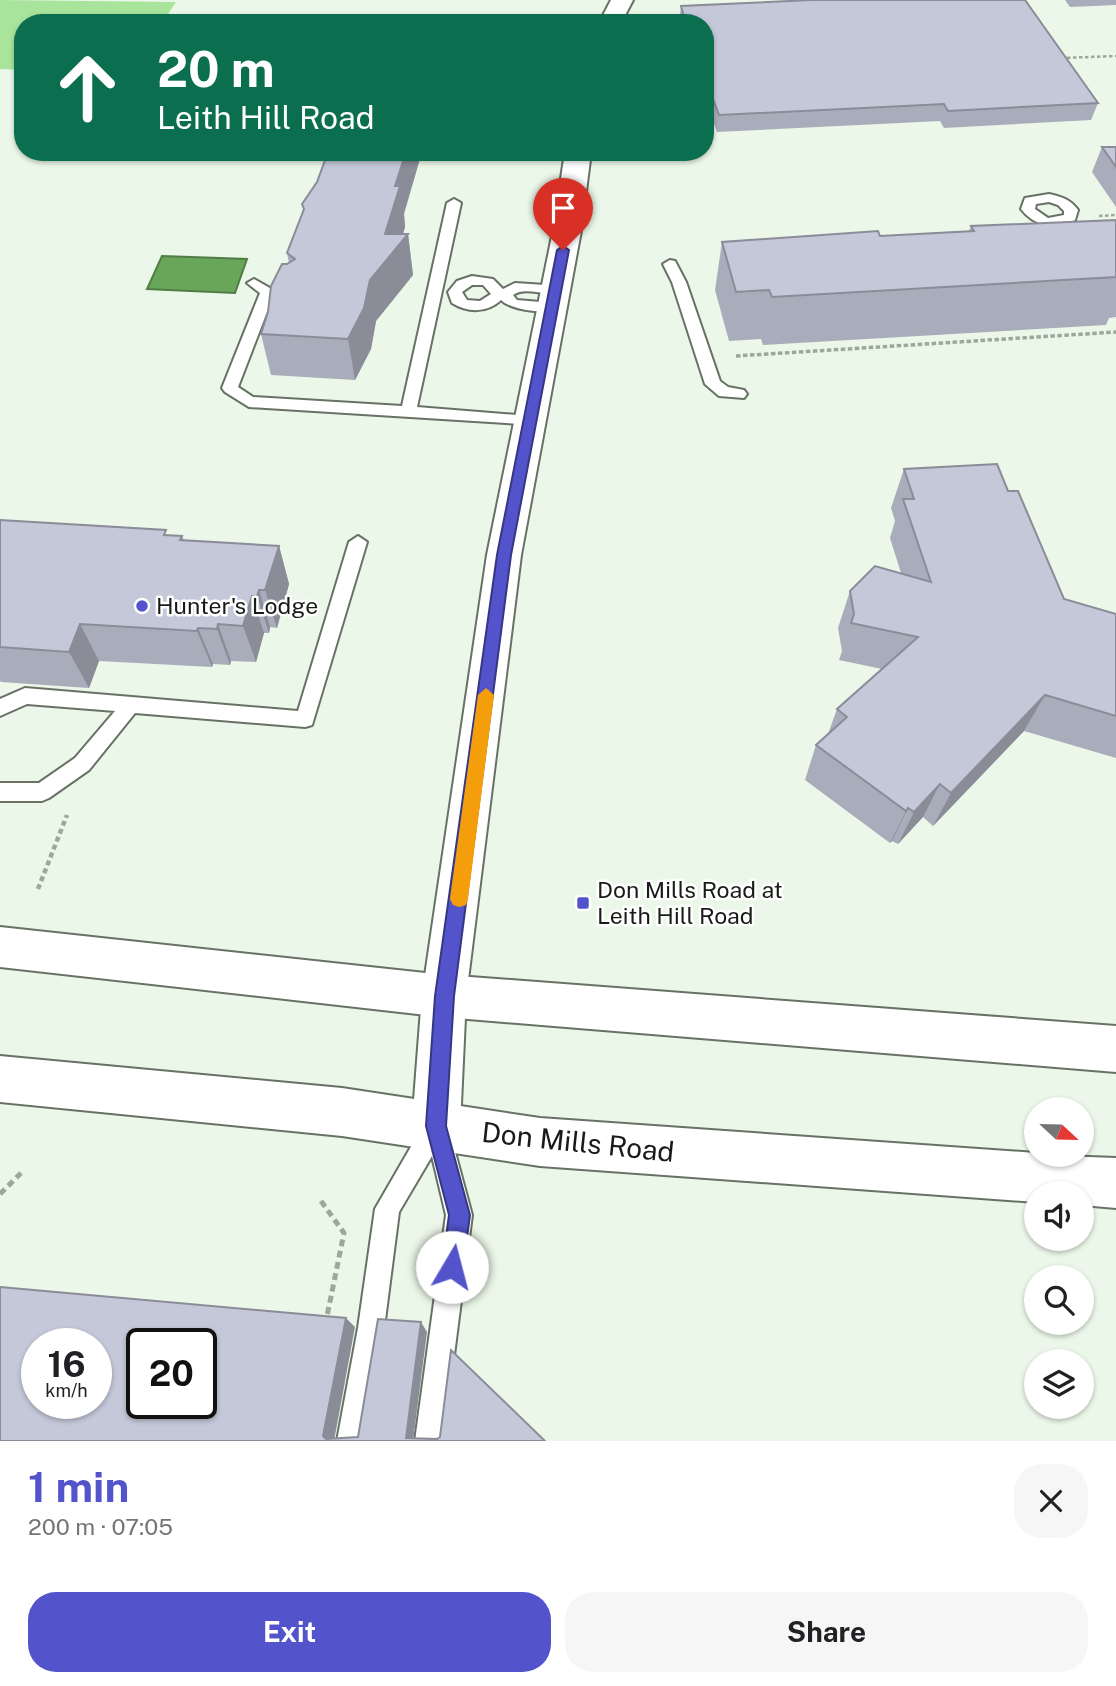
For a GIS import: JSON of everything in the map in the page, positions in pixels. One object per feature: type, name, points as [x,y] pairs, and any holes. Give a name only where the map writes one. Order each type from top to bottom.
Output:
[{"type":"main road","points":[[436,1126],[444,996],[504,555],[554,298],[577,161]]},
{"type":"main road","points":[[0,947],[444,996],[1116,1049]]},
{"type":"main road","name":"Don Mills Road","points":[[0,1079],[342,1112],[540,1142],[1116,1184]]},
{"type":"lane","points":[[408,412],[437,291],[454,203]]},
{"type":"lane","points":[[670,264],[679,282],[713,384],[724,392],[739,394]]},
{"type":"lane","points":[[437,291],[455,292],[467,281],[481,280],[493,285],[513,304],[554,298]]},
{"type":"lane","points":[[254,283],[275,293],[230,388],[249,402],[530,421]]},
{"type":"lane","points":[[455,292],[454,296],[461,303],[473,306],[487,304],[501,295]]},
{"type":"lane","points":[[0,708],[25,696],[305,719],[358,542]]},
{"type":"lane","points":[[0,792],[42,792],[82,764],[110,733],[130,705]]},
{"type":"lane","points":[[351,1441],[371,1328],[387,1209],[436,1126]]},
{"type":"lane","points":[[429,1441],[459,1215],[436,1126]]},
{"type":"path","points":[[1048,59],[1116,56]]},
{"type":"path","points":[[731,356],[1116,332]]},
{"type":"path","points":[[38,889],[67,815],[82,764]]},
{"type":"path","points":[[0,1194],[21,1173]]},
{"type":"path","points":[[321,1201],[344,1233],[325,1326]]},
{"type":"shaded area","points":[[0,0],[176,2],[168,14],[14,14],[14,70],[0,69]]},
{"type":"shaded area","points":[[162,256],[247,259],[235,293],[147,289]]},
{"type":"building","points":[[811,0],[1025,0],[1098,103],[948,111],[944,104],[719,115],[714,101],[714,14],[683,14],[681,6]]},
{"type":"building","points":[[1102,147],[1116,147],[1116,167]]},
{"type":"building","points":[[325,161],[403,161],[395,186],[400,186],[385,234],[408,234],[370,280],[364,308],[348,339],[261,334],[268,312],[271,286],[282,264],[295,259],[287,253],[304,209],[302,204],[317,182]]},
{"type":"building","points":[[1116,220],[1116,277],[772,297],[769,290],[736,292],[722,242],[878,231],[880,236],[974,231],[971,226]]},
{"type":"building","points":[[997,464],[1008,491],[1018,491],[1064,599],[1116,614],[1116,716],[1045,695],[951,793],[940,784],[914,812],[908,808],[906,811],[816,745],[847,717],[837,709],[918,637],[851,623],[854,614],[850,591],[875,566],[931,582],[903,499],[914,499],[904,469]]},
{"type":"building","name":"Hunter's Lodge","points":[[0,520],[166,530],[164,535],[182,536],[180,540],[279,546],[265,590],[259,590],[257,596],[252,596],[243,626],[218,624],[217,629],[198,628],[197,631],[80,624],[69,652],[0,647]]},
{"type":"building","points":[[0,1287],[346,1318],[323,1436],[326,1439],[358,1437],[378,1319],[421,1322],[406,1438],[440,1437],[451,1350],[545,1441],[0,1441]]},
{"type":"slow traffic","points":[[459,899],[486,695]]},
{"type":"place","name":"Hunter's Lodge","points":[[142,606]]},
{"type":"place","name":"Don Mills Road at Leith Hill Road","points":[[583,903]]},
{"type":"route","points":[[452,1267],[459,1215],[436,1126],[444,996],[504,555],[563,250]]}]
